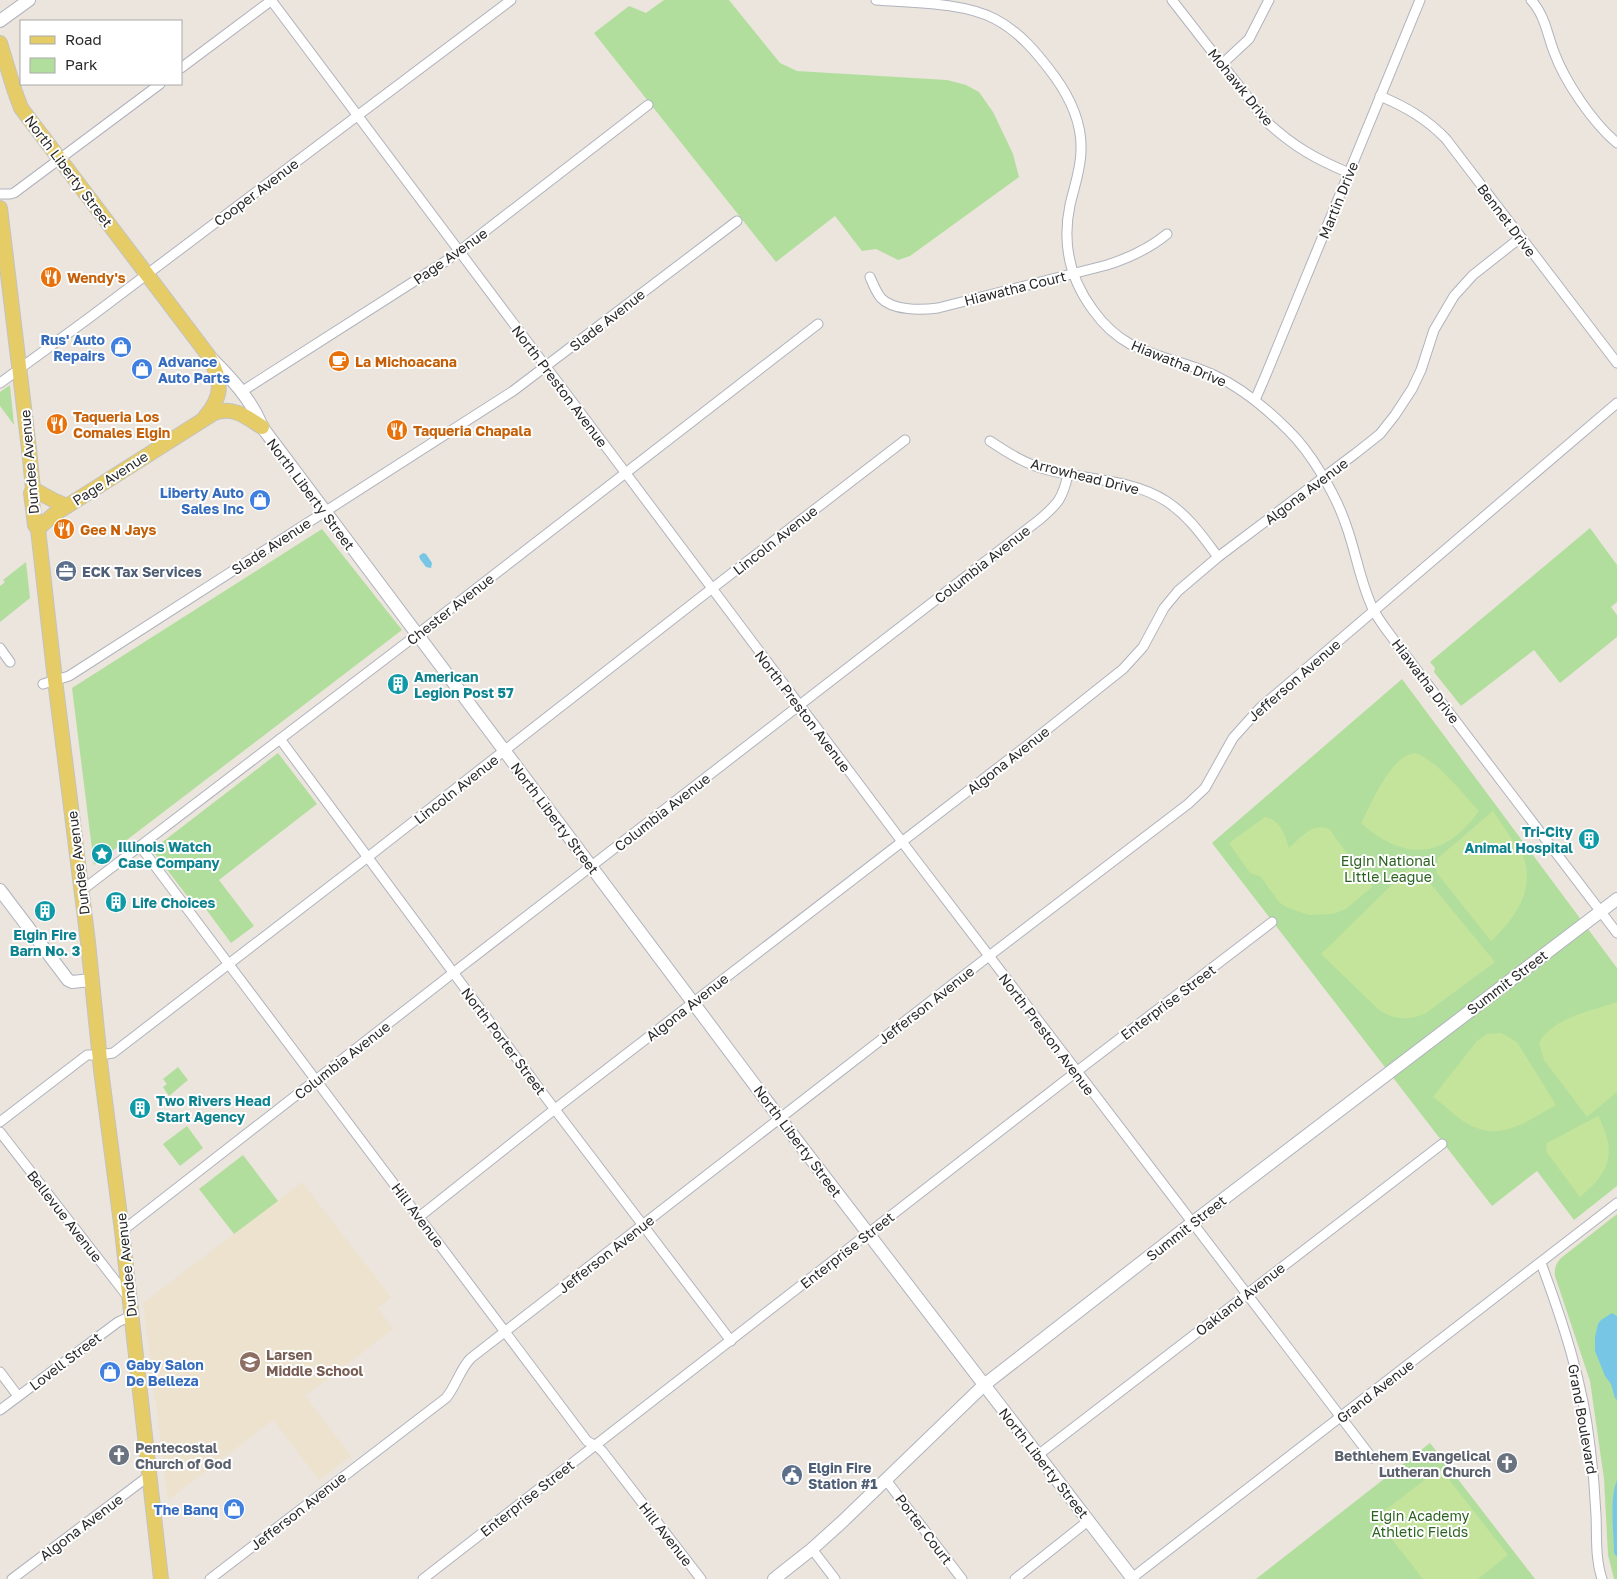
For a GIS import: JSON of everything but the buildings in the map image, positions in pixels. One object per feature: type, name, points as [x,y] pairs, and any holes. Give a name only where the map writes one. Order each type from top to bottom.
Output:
[{"type":"main road","points":[[0,22],[29,0]]},
{"type":"main road","name":"North Liberty Street","points":[[0,44],[21,108],[208,355],[228,375],[241,392],[258,415],[262,427],[324,512],[592,866],[780,1119],[1133,1578]]},
{"type":"main road","points":[[0,76],[9,93],[21,108]]},
{"type":"main road","name":"Dundee Avenue","points":[[0,208],[33,489],[31,492],[35,525],[38,528],[49,682],[81,891],[161,1579]]},
{"type":"main road","points":[[205,417],[216,400],[220,385],[208,355]]},
{"type":"main road","points":[[205,417],[218,411],[234,411],[262,427]]},
{"type":"main road","name":"Page Avenue","points":[[38,528],[53,515],[205,417]]},
{"type":"main road","points":[[33,489],[67,506]]},
{"type":"main road","points":[[0,890],[68,980],[72,982],[91,980]]},
{"type":"main road","name":"Summit Street","points":[[774,1579],[812,1549],[984,1385],[1192,1222],[1617,899]]},
{"type":"street","name":"North Preston Avenue","points":[[271,0],[356,116],[901,841],[1372,1458]]},
{"type":"street","points":[[182,67],[271,0]]},
{"type":"street","name":"Cooper Avenue","points":[[0,383],[511,0]]},
{"type":"street","name":"Hiawatha Drive","points":[[876,0],[939,3],[979,12],[1011,29],[1035,51],[1066,95],[1077,121],[1081,150],[1067,228],[1068,254],[1077,285],[1094,312],[1107,328],[1120,339],[1145,352],[1188,364],[1215,375],[1255,400],[1294,435],[1312,459],[1337,502],[1374,610],[1397,644],[1617,933]]},
{"type":"street","name":"Mohawk Drive","points":[[1172,0],[1262,116],[1285,138],[1304,151],[1349,173]]},
{"type":"street","points":[[1221,65],[1249,39],[1269,0]]},
{"type":"street","name":"Martin Drive","points":[[1255,400],[1420,0]]},
{"type":"street","points":[[1531,0],[1539,11],[1554,52],[1569,81],[1601,129],[1617,143]]},
{"type":"street","points":[[0,194],[14,193],[159,85]]},
{"type":"street","name":"Bennet Drive","points":[[1380,96],[1414,112],[1439,132],[1454,149],[1617,363]]},
{"type":"street","name":"Page Avenue","points":[[241,392],[459,252],[648,105]]},
{"type":"street","name":"Slade Avenue","points":[[49,682],[69,676],[513,391],[737,221]]},
{"type":"street","name":"Hiawatha Court","points":[[870,277],[885,301],[897,306],[917,309],[943,307],[1107,265],[1148,248],[1167,234]]},
{"type":"street","name":"Algona Avenue","points":[[419,1216],[901,841],[1025,747],[1124,668],[1143,647],[1164,608],[1174,595],[1218,557],[1368,444],[1385,428],[1414,386],[1434,330],[1454,296],[1473,274],[1520,238]]},
{"type":"street","name":"Chester Avenue","points":[[81,891],[818,324]]},
{"type":"street","name":"Jefferson Avenue","points":[[210,1579],[446,1398],[468,1361],[1197,796],[1211,778],[1233,738],[1253,714],[1617,403]]},
{"type":"street","name":"Lincoln Avenue","points":[[0,1122],[87,1055],[113,1053],[905,440]]},
{"type":"street","name":"Arrowhead Drive","points":[[990,441],[1029,464],[1050,471],[1134,487],[1158,496],[1186,516],[1218,557]]},
{"type":"street","name":"Columbia Avenue","points":[[122,1231],[1039,520],[1060,500],[1068,474]]},
{"type":"street","points":[[0,648],[10,662]]},
{"type":"street","name":"North Porter Street","points":[[280,739],[730,1342]]},
{"type":"street","name":"Hill Avenue","points":[[140,846],[587,1441],[604,1452],[701,1579]]},
{"type":"street","name":"Enterprise Street","points":[[423,1579],[1272,922]]},
{"type":"street","name":"Bellevue Avenue","points":[[0,1132],[129,1300]]},
{"type":"street","name":"Oakland Avenue","points":[[1038,1455],[1442,1144]]},
{"type":"street","name":"Grand Avenue","points":[[1133,1578],[1617,1203]]},
{"type":"street","name":"Grand Boulevard","points":[[1541,1263],[1568,1341],[1582,1398],[1589,1435],[1597,1551],[1602,1579]]},
{"type":"street","name":"Lovell Street","points":[[0,1410],[118,1322],[131,1316]]},
{"type":"street","points":[[0,1372],[18,1396]]},
{"type":"street","name":"Algona Avenue","points":[[12,1579],[150,1475]]},
{"type":"street","name":"Porter Court","points":[[886,1480],[962,1579]]},
{"type":"street","points":[[1015,1579],[1088,1521]]},
{"type":"street","points":[[812,1549],[835,1579]]},
{"type":"shaded area","name":"Larsen Middle School","points":[[302,1182],[391,1297],[378,1308],[393,1329],[305,1396],[351,1456],[319,1480],[273,1420],[168,1500],[143,1303]]},
{"type":"green space","points":[[664,0],[729,0],[780,63],[797,71],[947,80],[966,85],[979,92],[993,112],[1013,154],[1019,177],[910,256],[898,260],[876,249],[862,251],[835,216],[776,262],[594,33],[629,6],[646,13]]},
{"type":"green space","points":[[10,385],[14,425],[0,406],[0,392]]},
{"type":"green space","points":[[1590,528],[1617,565],[1617,602],[1611,607],[1617,615],[1617,637],[1560,683],[1534,650],[1461,706],[1434,672],[1435,668],[1430,662]]},
{"type":"green space","points":[[322,529],[402,630],[94,865],[72,688]]},
{"type":"green space","points":[[26,562],[30,598],[0,622],[0,586],[5,582],[3,580]]},
{"type":"green space","name":"Elgin National Little League","points":[[1402,679],[1617,968],[1617,1186],[1574,1220],[1537,1171],[1492,1206],[1212,843]]},
{"type":"green space","points":[[278,753],[317,804],[219,880],[254,926],[231,943],[197,897],[191,901],[152,850]]},
{"type":"green space","points":[[1415,753],[1441,770],[1479,811],[1466,827],[1452,839],[1438,846],[1423,850],[1408,849],[1393,844],[1377,836],[1361,823],[1376,793],[1390,771],[1406,756]]},
{"type":"green space","points":[[1493,811],[1523,856],[1527,880],[1521,903],[1508,923],[1491,941],[1437,873],[1436,868],[1438,858]]},
{"type":"green space","points":[[1265,817],[1275,821],[1284,833],[1289,848],[1312,829],[1323,827],[1329,829],[1372,887],[1346,909],[1333,914],[1309,915],[1286,907],[1279,902],[1260,876],[1250,873],[1229,843]]},
{"type":"green space","points":[[1407,870],[1420,871],[1495,962],[1426,1013],[1420,1016],[1401,1018],[1389,1015],[1378,1009],[1321,954]]},
{"type":"green space","points":[[1617,1002],[1617,1092],[1587,1117],[1544,1060],[1539,1043],[1545,1034],[1562,1021]]},
{"type":"green space","points":[[1501,1033],[1517,1042],[1556,1105],[1518,1126],[1498,1131],[1488,1131],[1471,1126],[1433,1097],[1477,1041],[1487,1034]]},
{"type":"green space","points":[[178,1067],[188,1080],[169,1096],[163,1087],[167,1084],[163,1079]]},
{"type":"green space","points":[[1598,1116],[1608,1140],[1608,1160],[1599,1178],[1580,1197],[1546,1151],[1547,1143]]},
{"type":"green space","points":[[187,1126],[203,1148],[180,1166],[163,1144]]},
{"type":"green space","points":[[243,1155],[278,1201],[234,1234],[199,1189]]},
{"type":"green space","points":[[1617,1214],[1617,1579],[1614,1579],[1608,1555],[1604,1479],[1590,1381],[1555,1273],[1556,1266],[1561,1258]]},
{"type":"green space","name":"Elgin Academy Athletic Fields","points":[[1430,1443],[1535,1579],[1256,1579]]},
{"type":"green space","points":[[1440,1468],[1508,1555],[1478,1579],[1423,1579],[1375,1518]]},
{"type":"water","points":[[423,553],[426,554],[432,563],[431,568],[426,567],[420,559],[419,556]]},
{"type":"water","points":[[1612,1313],[1617,1316],[1617,1400],[1595,1351],[1595,1337],[1598,1324]]},
{"type":"water","points":[[1617,1480],[1617,1557],[1614,1553],[1613,1497]]},
{"type":"place","name":"Wendy's","points":[[51,277]]},
{"type":"place","name":"Rus' Auto Repairs","points":[[121,347]]},
{"type":"place","name":"La Michoacana","points":[[339,361]]},
{"type":"place","name":"Advance Auto Parts","points":[[142,369]]},
{"type":"place","name":"Taqueria Los Comales Elgin","points":[[57,424]]},
{"type":"place","name":"Taqueria Chapala","points":[[397,430]]},
{"type":"place","name":"Liberty Auto Sales Inc","points":[[260,500]]},
{"type":"place","name":"Gee N Jays","points":[[64,529]]},
{"type":"place","name":"ECK Tax Services","points":[[66,571]]},
{"type":"place","name":"American Legion Post 57","points":[[398,684]]},
{"type":"place","name":"Tri-City Animal Hospital","points":[[1589,839]]},
{"type":"place","name":"Illinois Watch Case Company","points":[[102,854]]},
{"type":"place","name":"Life Choices","points":[[116,902]]},
{"type":"place","name":"Elgin Fire Barn No. 3","points":[[45,911]]},
{"type":"place","name":"Two Rivers Head Start Agency","points":[[140,1108]]},
{"type":"place","name":"Larsen Middle School","points":[[250,1362]]},
{"type":"place","name":"Gaby Salon De Belleza","points":[[110,1372]]},
{"type":"place","name":"Pentecostal Church of God","points":[[119,1455]]},
{"type":"place","name":"Bethlehem Evangelical Lutheran Church","points":[[1507,1463]]},
{"type":"place","name":"Elgin Fire Station #1","points":[[792,1475]]},
{"type":"place","name":"The Banq","points":[[234,1509]]}]
